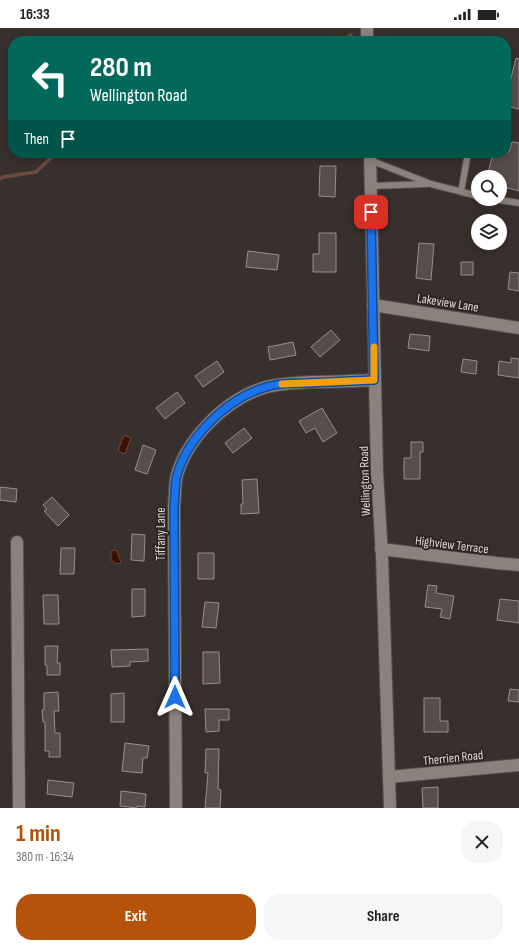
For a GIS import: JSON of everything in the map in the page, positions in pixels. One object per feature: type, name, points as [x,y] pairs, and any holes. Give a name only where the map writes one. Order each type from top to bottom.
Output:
[{"type":"street","name":"Wellington Road","points":[[370,158],[374,380],[390,808]]},
{"type":"street","name":"Lakeview Lane","points":[[373,305],[519,328]]},
{"type":"street","name":"Tiffany Lane","points":[[176,808],[174,506],[176,479],[185,454],[200,433],[218,414],[239,398],[263,388],[291,383],[374,380]]},
{"type":"street","points":[[17,542],[19,808]]},
{"type":"street","name":"Highview Terrace","points":[[381,549],[519,565]]},
{"type":"street","name":"Therrien Road","points":[[389,776],[519,765]]},
{"type":"lane","points":[[374,158],[431,184],[471,194]]},
{"type":"lane","points":[[461,192],[467,158]]},
{"type":"lane","points":[[371,186],[431,184]]},
{"type":"lane","points":[[507,201],[519,203]]},
{"type":"shaded area","points":[[124,435],[131,438],[125,454],[118,451]]},
{"type":"shaded area","points":[[113,550],[117,551],[121,561],[120,563],[116,564],[111,560],[111,552]]},
{"type":"building","points":[[516,58],[519,59],[519,109],[511,107],[511,78]]},
{"type":"building","points":[[512,142],[519,143],[519,191],[507,188],[507,170],[489,170],[492,158],[511,158]]},
{"type":"building","points":[[320,166],[336,166],[335,197],[319,196]]},
{"type":"building","points":[[319,233],[336,233],[336,272],[313,272],[313,254],[319,254]]},
{"type":"building","points":[[419,243],[434,244],[431,280],[416,278]]},
{"type":"building","points":[[248,251],[279,255],[277,270],[246,267]]},
{"type":"building","points":[[461,262],[473,262],[473,275],[461,275]]},
{"type":"building","points":[[510,272],[519,273],[519,291],[508,289]]},
{"type":"building","points":[[331,330],[340,340],[320,357],[311,347]]},
{"type":"building","points":[[410,334],[430,336],[429,351],[408,348]]},
{"type":"building","points":[[293,342],[296,355],[270,360],[268,347]]},
{"type":"building","points":[[511,358],[519,359],[519,378],[498,375],[499,361],[511,363]]},
{"type":"building","points":[[463,359],[477,361],[476,374],[461,372]]},
{"type":"building","points":[[217,361],[224,372],[203,387],[195,376]]},
{"type":"building","points":[[177,392],[185,403],[165,419],[156,408]]},
{"type":"building","points":[[322,408],[337,433],[323,442],[315,428],[306,433],[299,421]]},
{"type":"building","points":[[244,428],[252,438],[233,453],[225,443]]},
{"type":"building","points":[[411,442],[423,442],[423,452],[420,452],[420,479],[404,479],[404,458],[411,458]]},
{"type":"building","points":[[143,445],[156,450],[147,474],[135,470]]},
{"type":"building","points":[[257,479],[259,513],[241,514],[241,504],[243,504],[242,480]]},
{"type":"building","points":[[0,487],[17,489],[16,502],[0,500]]},
{"type":"building","points":[[52,497],[69,515],[58,526],[44,511],[47,509],[43,505]]},
{"type":"building","points":[[132,534],[145,535],[144,561],[131,560]]},
{"type":"building","points":[[61,548],[75,548],[74,574],[60,574]]},
{"type":"building","points":[[198,553],[214,553],[214,579],[198,579]]},
{"type":"building","points":[[428,585],[437,586],[436,593],[454,596],[450,619],[440,617],[442,609],[425,607]]},
{"type":"building","points":[[132,589],[145,589],[145,616],[132,617]]},
{"type":"building","points":[[43,595],[58,595],[59,624],[44,624]]},
{"type":"building","points":[[500,599],[519,601],[519,623],[497,620]]},
{"type":"building","points":[[205,602],[219,603],[216,628],[202,627]]},
{"type":"building","points":[[45,646],[58,646],[57,663],[60,663],[60,675],[47,675],[47,665],[45,665]]},
{"type":"building","points":[[148,649],[148,661],[130,662],[130,666],[112,667],[111,650]]},
{"type":"building","points":[[203,652],[219,652],[220,683],[203,684]]},
{"type":"building","points":[[510,689],[519,690],[519,702],[508,701]]},
{"type":"building","points":[[58,692],[59,711],[54,711],[55,733],[60,733],[60,757],[49,757],[49,751],[45,751],[45,722],[43,722],[42,710],[44,710],[44,693]]},
{"type":"building","points":[[124,693],[124,722],[111,722],[111,694]]},
{"type":"building","points":[[424,698],[440,698],[440,721],[448,721],[448,732],[424,732]]},
{"type":"building","points":[[205,709],[229,709],[229,720],[219,720],[219,731],[206,732]]},
{"type":"building","points":[[125,743],[149,746],[147,758],[143,758],[142,773],[122,771]]},
{"type":"building","points":[[206,749],[219,749],[218,789],[221,790],[220,808],[205,808],[208,773],[205,773]]},
{"type":"building","points":[[48,780],[74,783],[72,797],[47,794]]},
{"type":"building","points":[[438,787],[438,808],[423,808],[422,788]]},
{"type":"building","points":[[121,791],[146,794],[145,807],[137,806],[137,808],[120,806]]},
{"type":"waterway","points":[[0,179],[3,177],[36,172],[51,158]]},
{"type":"slow traffic","points":[[282,384],[374,380],[374,347]]},
{"type":"route","points":[[175,697],[174,506],[176,479],[185,454],[200,433],[218,414],[239,398],[263,388],[291,383],[374,380],[371,212]]}]
